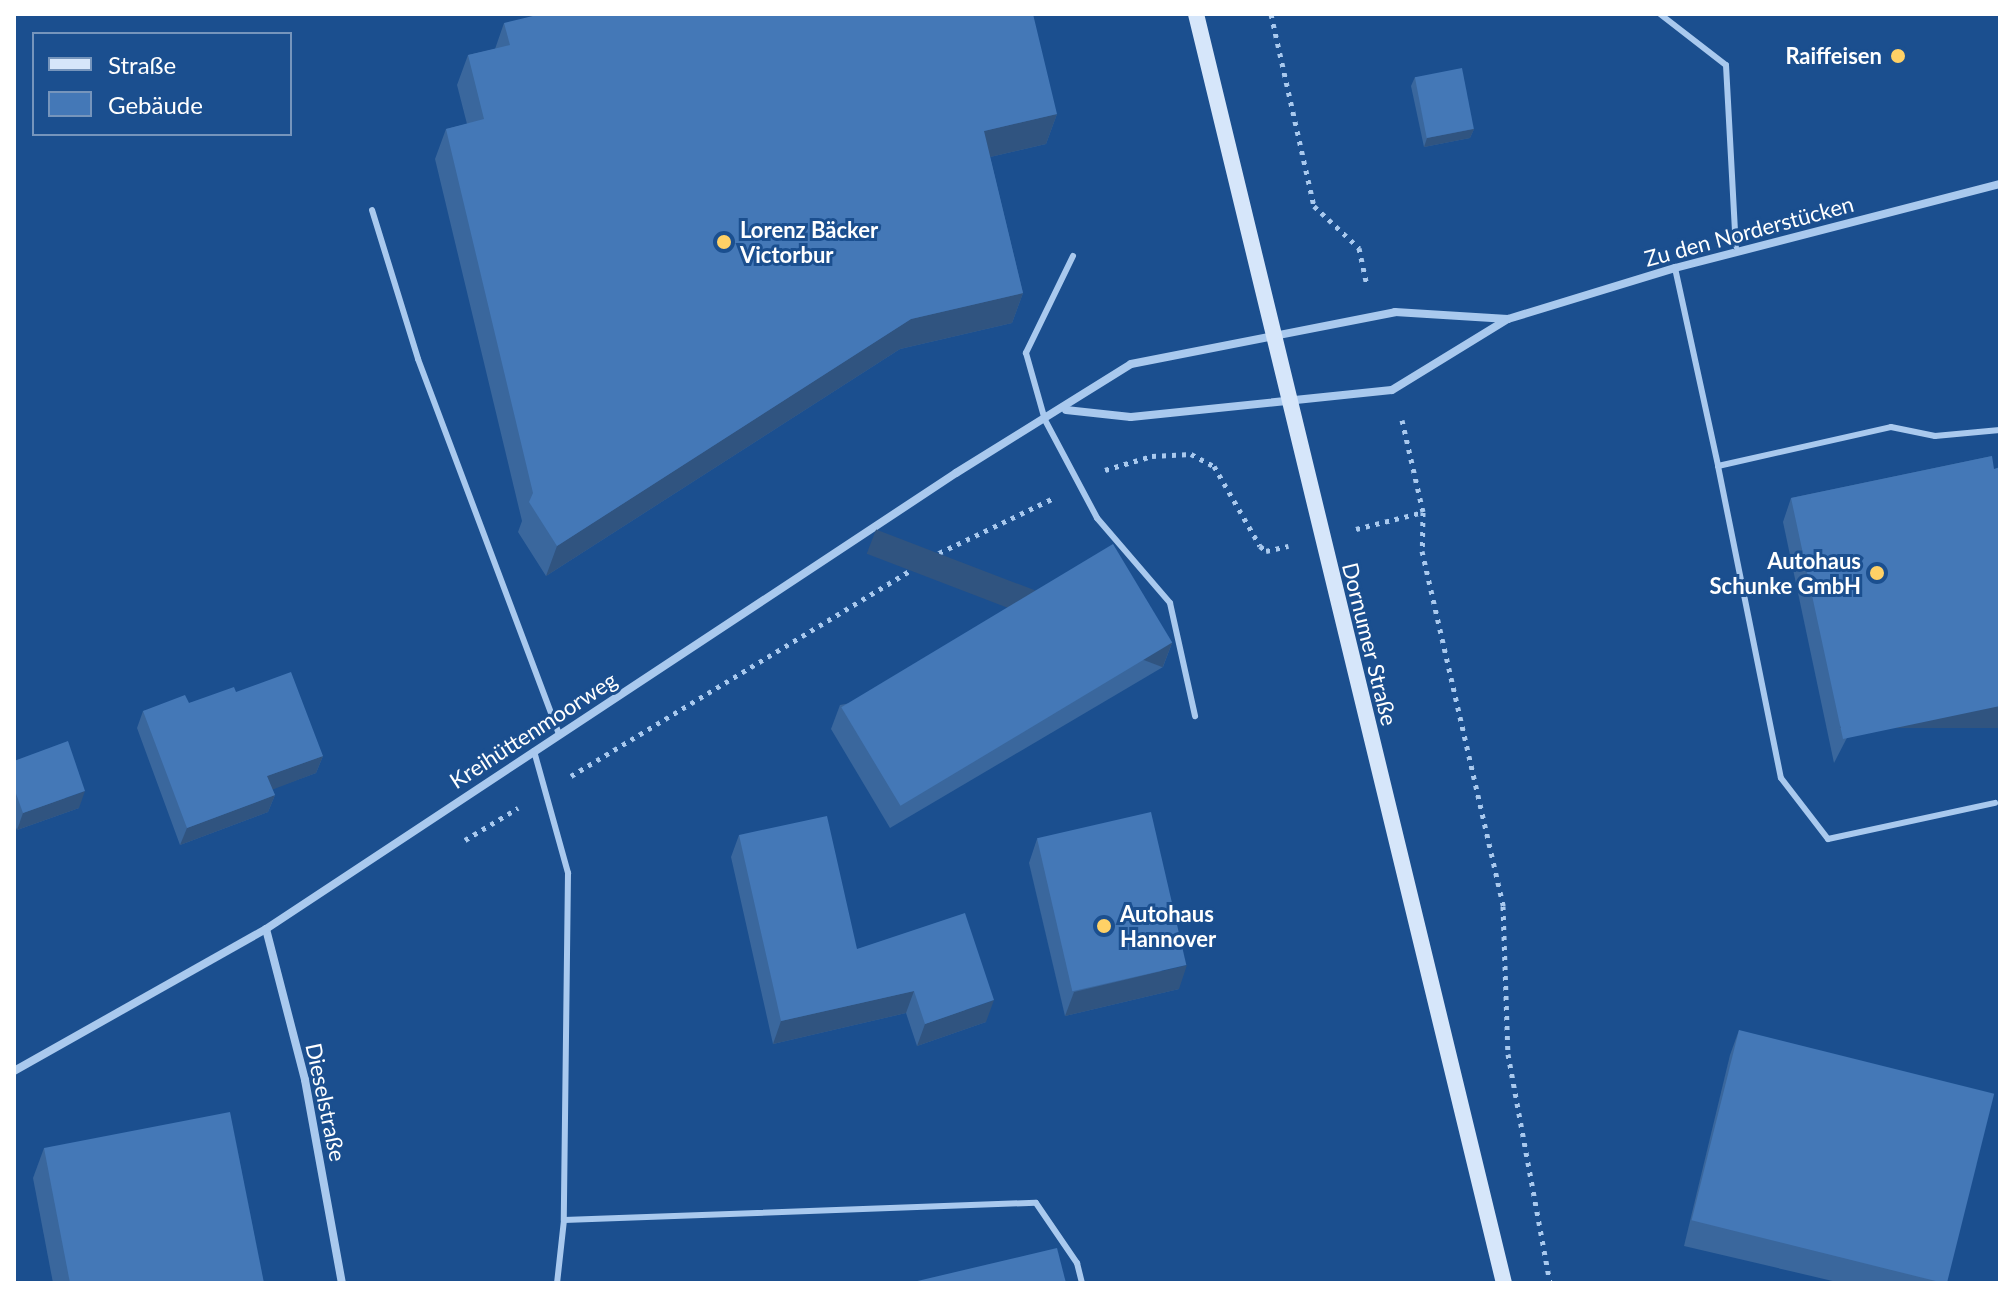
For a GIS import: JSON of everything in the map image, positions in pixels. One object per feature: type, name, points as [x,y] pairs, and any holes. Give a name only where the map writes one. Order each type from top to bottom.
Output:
[{"type":"main road","name":"Dornumer Straße","points":[[1196,14],[1277,337],[1322,538],[1504,1283]]},
{"type":"street","name":"Zu den Norderstücken","points":[[1291,399],[1392,390],[1508,319],[1736,251],[2000,184]]},
{"type":"street","name":"Zu den Norderstücken","points":[[1277,337],[1395,312],[1508,319]]},
{"type":"street","name":"Kreihüttenmoorweg","points":[[14,1071],[266,929],[559,734],[1045,420],[1066,410],[1131,364],[1277,337]]},
{"type":"street","points":[[1066,410],[1131,417],[1291,399]]},
{"type":"street","name":"Dieselstraße","points":[[266,929],[305,1080],[342,1283]]},
{"type":"lane","points":[[1660,14],[1726,65],[1736,251]]},
{"type":"lane","points":[[372,210],[418,359],[559,734]]},
{"type":"lane","points":[[1073,256],[1026,353],[1045,420],[1097,518],[1170,603],[1195,716]]},
{"type":"lane","points":[[1675,268],[1781,778],[1828,839],[1995,803]]},
{"type":"lane","points":[[1718,466],[1891,427],[1935,436],[2000,430]]},
{"type":"lane","points":[[534,751],[568,873],[564,1220],[557,1283]]},
{"type":"lane","points":[[564,1220],[1036,1203],[1077,1263],[1082,1283]]},
{"type":"path","points":[[1271,14],[1314,206],[1359,248],[1373,317]]},
{"type":"path","points":[[1392,390],[1409,439],[1423,512],[1422,551],[1503,906],[1508,1054],[1550,1283]]},
{"type":"path","points":[[455,846],[939,553],[984,536],[1105,469],[1152,456],[1191,454],[1214,466],[1266,551],[1423,512]]},
{"type":"building","name":"Lorenz Bäcker Victorbur","points":[[541,14],[1033,14],[1057,114],[984,131],[1023,293],[911,319],[557,546],[529,502],[533,493],[446,129],[484,119],[468,55],[510,45],[504,23]]},
{"type":"building","points":[[1462,68],[1474,129],[1427,138],[1415,77]]},
{"type":"building","points":[[1992,456],[1994,469],[2000,467],[2000,706],[1843,739],[1791,498]]},
{"type":"building","points":[[1113,544],[1172,643],[901,806],[841,707]]},
{"type":"building","points":[[291,672],[323,756],[267,776],[275,795],[187,828],[143,711],[185,695],[189,703],[234,687],[236,692]]},
{"type":"building","points":[[68,741],[85,791],[23,813],[14,788],[14,761]]},
{"type":"building","name":"Autohaus Hannover","points":[[1151,812],[1186,965],[1072,991],[1037,838]]},
{"type":"building","points":[[827,816],[857,949],[965,913],[994,1000],[925,1024],[914,991],[781,1021],[739,835]]},
{"type":"building","points":[[1739,1030],[1994,1094],[1947,1283],[1692,1220]]},
{"type":"building","points":[[230,1112],[264,1283],[70,1283],[44,1148]]},
{"type":"building","points":[[1057,1248],[1066,1283],[909,1283]]},
{"type":"place","name":"Raiffeisen","points":[[1898,56]]},
{"type":"place","name":"Lorenz Bäcker Victorbur","points":[[724,242]]},
{"type":"place","name":"Autohaus Schunke GmbH","points":[[1877,573]]},
{"type":"place","name":"Autohaus Hannover","points":[[1104,926]]}]
